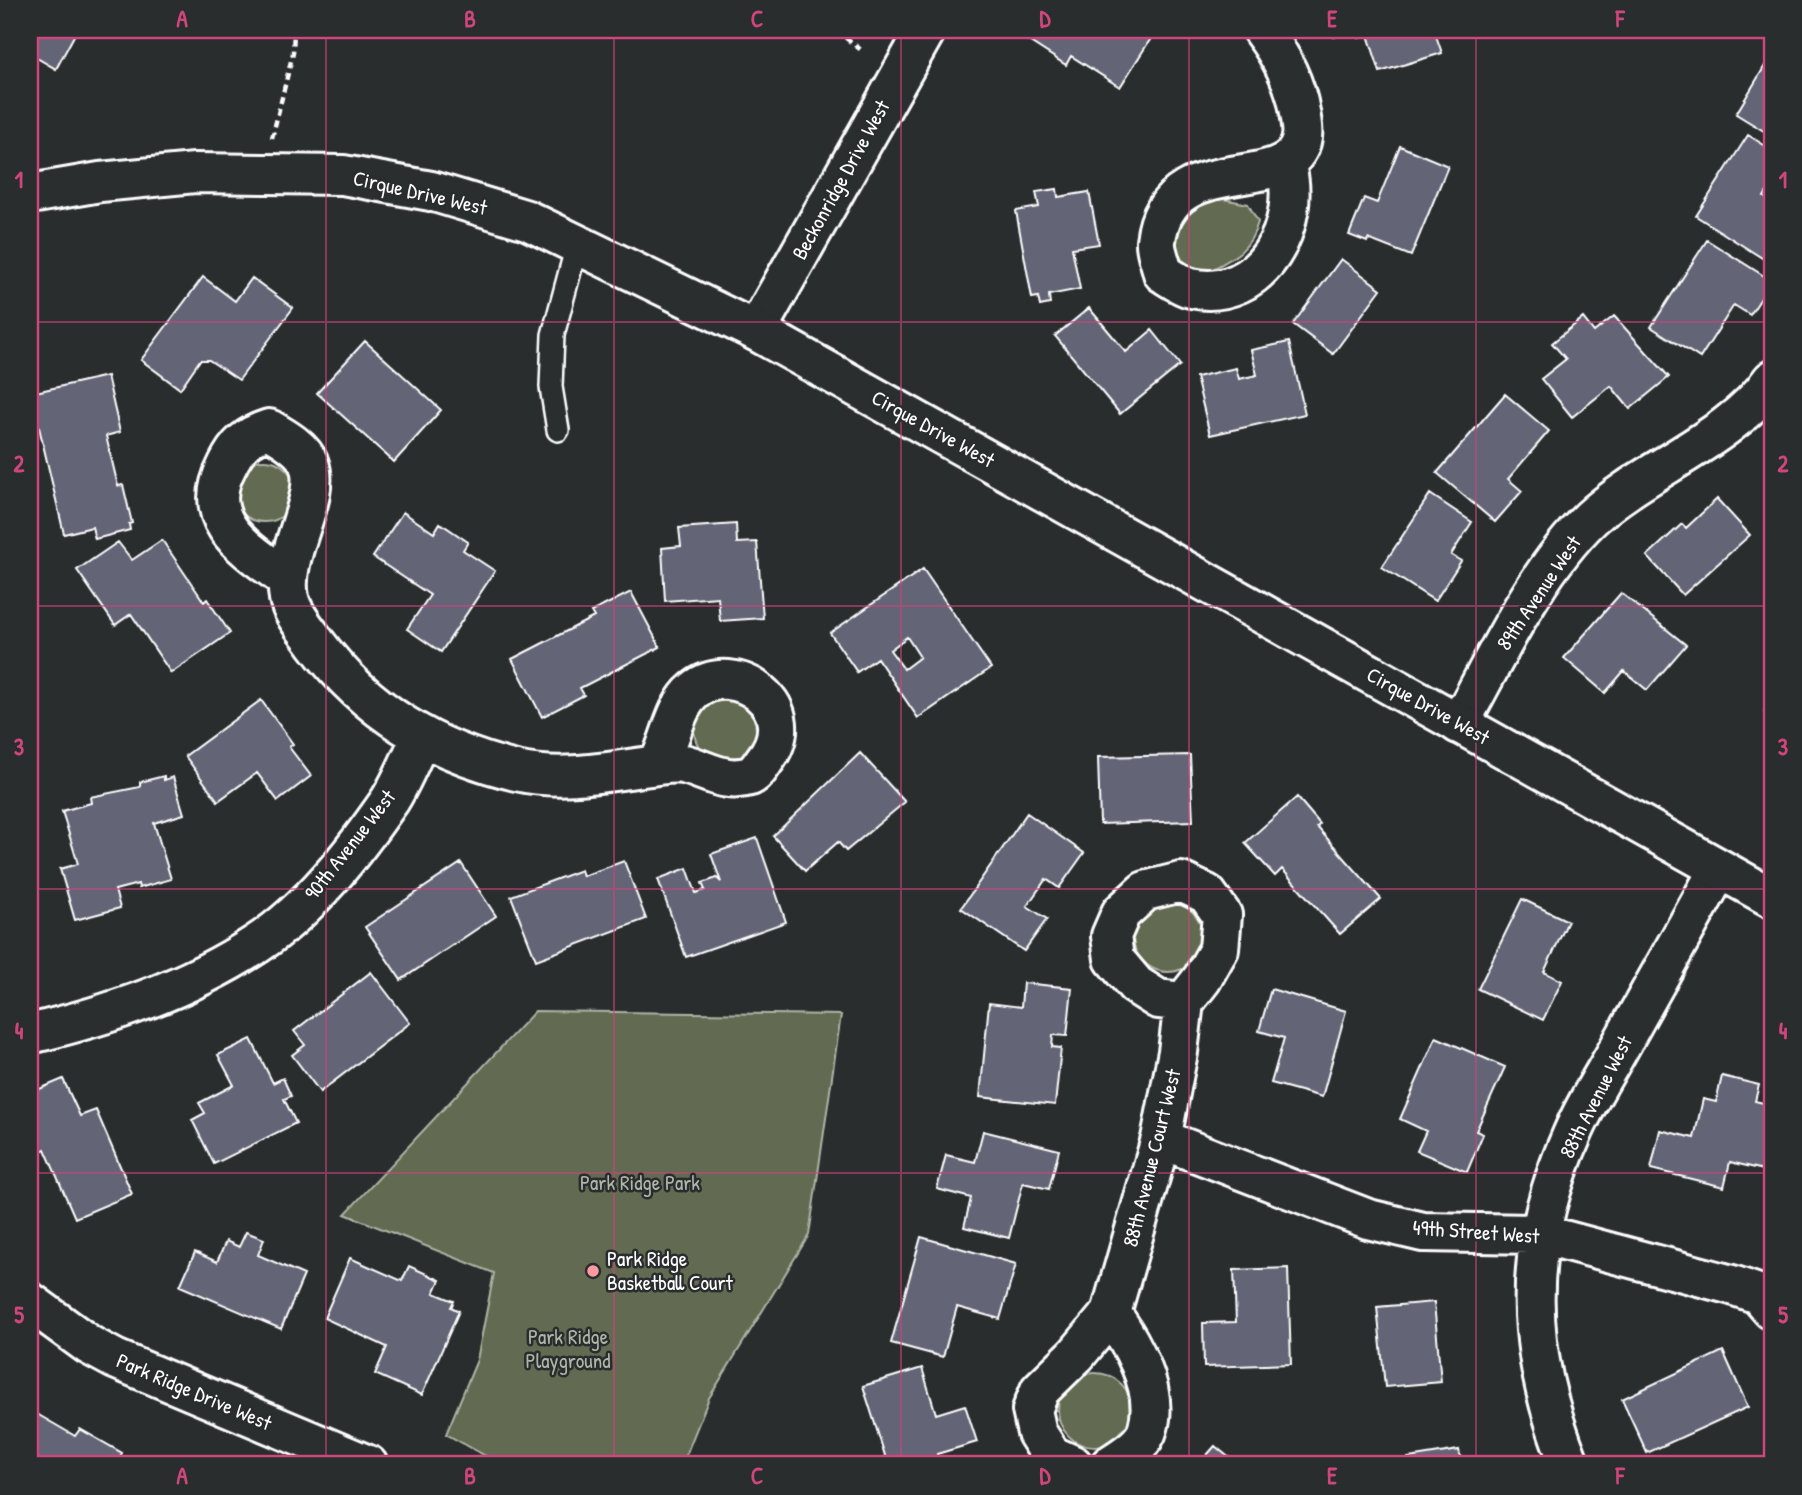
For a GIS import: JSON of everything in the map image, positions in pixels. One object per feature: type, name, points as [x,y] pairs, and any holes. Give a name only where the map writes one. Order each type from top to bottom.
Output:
[{"type":"street","name":"Beckonridge Drive West","points":[[756,331],[926,30]]},
{"type":"street","points":[[1262,30],[1287,70],[1298,101],[1303,134],[1298,150],[1285,163]]},
{"type":"street","name":"Cirque Drive West","points":[[30,194],[100,182],[195,173],[343,175],[431,191],[527,220],[756,331],[1772,898]]},
{"type":"street","name":"89th Avenue West","points":[[1459,724],[1517,618],[1566,546],[1591,518],[1622,494],[1746,411],[1772,380]]},
{"type":"street","points":[[287,579],[289,601],[336,669],[375,707],[421,738],[469,759],[520,772],[573,776],[658,765]]},
{"type":"street","name":"90th Avenue West","points":[[30,1034],[105,1016],[177,987],[258,944],[309,900],[341,863],[391,798],[421,738]]},
{"type":"street","name":"88th Avenue West","points":[[1570,1465],[1545,1395],[1534,1325],[1534,1295],[1548,1200],[1572,1134],[1719,869]]},
{"type":"street","name":"88th Avenue Court West","points":[[1073,1465],[1051,1455],[1037,1433],[1032,1410],[1040,1390],[1076,1355],[1111,1313],[1161,1139],[1178,1052],[1184,1002]]},
{"type":"street","name":"49th Street West","points":[[1161,1139],[1368,1219],[1423,1231],[1541,1234],[1767,1297]]},
{"type":"street","name":"Park Ridge Drive West","points":[[32,1308],[115,1359],[368,1465]]},
{"type":"street","points":[[1110,1465],[1134,1449],[1148,1430],[1151,1400],[1138,1361],[1111,1313]]},
{"type":"lane","points":[[558,430],[551,387],[553,335],[577,245]]},
{"type":"path","points":[[262,173],[284,100],[293,53],[294,30]]},
{"type":"path","points":[[836,30],[861,50]]},
{"type":"green space","points":[[1218,198],[1248,204],[1258,222],[1245,248],[1205,273],[1192,268],[1183,260],[1174,242],[1175,231],[1186,212],[1199,203]]},
{"type":"green space","points":[[264,460],[276,462],[286,469],[293,479],[293,503],[286,513],[276,520],[264,522],[252,520],[242,513],[235,503],[233,491],[235,479],[242,469],[252,462]]},
{"type":"green space","points":[[719,699],[731,699],[747,708],[754,718],[754,742],[747,752],[731,761],[719,761],[708,756],[699,747],[694,736],[694,724],[699,713],[708,704]]},
{"type":"green space","points":[[1168,902],[1193,912],[1203,937],[1193,962],[1168,972],[1143,962],[1133,937],[1143,912]]},
{"type":"green space","name":"Park Ridge Park","points":[[535,1011],[841,1015],[809,1235],[709,1398],[682,1465],[502,1465],[446,1434],[477,1360],[494,1273],[345,1214]]},
{"type":"green space","points":[[1095,1373],[1116,1379],[1126,1389],[1132,1410],[1126,1431],[1116,1441],[1095,1447],[1074,1441],[1064,1431],[1058,1410],[1064,1389],[1074,1379]]},
{"type":"building","points":[[30,30],[76,32],[56,69],[30,54]]},
{"type":"building","points":[[1030,30],[1155,32],[1120,87],[1071,56],[1066,65],[1024,38]]},
{"type":"building","points":[[1332,30],[1356,30],[1334,37]]},
{"type":"building","points":[[1357,30],[1434,30],[1442,53],[1380,72],[1368,35],[1359,38]]},
{"type":"building","points":[[1772,54],[1772,136],[1736,114]]},
{"type":"building","points":[[1748,135],[1772,150],[1772,184],[1764,197],[1772,202],[1770,263],[1696,216]]},
{"type":"building","points":[[1400,146],[1448,166],[1411,256],[1368,239],[1367,242],[1349,235],[1364,198],[1377,203]]},
{"type":"building","points":[[1057,189],[1058,197],[1089,192],[1099,244],[1072,248],[1080,289],[1049,295],[1050,304],[1040,306],[1038,297],[1032,298],[1016,211],[1039,207],[1036,192]]},
{"type":"building","points":[[1707,240],[1772,281],[1750,315],[1734,305],[1700,358],[1651,327]]},
{"type":"building","points":[[1341,259],[1381,289],[1333,354],[1293,324]]},
{"type":"building","points":[[203,277],[235,301],[252,278],[293,308],[239,380],[209,360],[200,360],[180,389],[141,360]]},
{"type":"building","points":[[1089,308],[1126,352],[1152,330],[1180,365],[1120,414],[1055,336]]},
{"type":"building","points":[[1614,316],[1669,377],[1630,409],[1611,386],[1572,417],[1541,379],[1566,359],[1552,343],[1583,318],[1594,332]]},
{"type":"building","points":[[365,341],[441,410],[394,462],[317,393]]},
{"type":"building","points":[[1289,342],[1305,414],[1210,435],[1196,377],[1236,368],[1239,379],[1257,375],[1251,350]]},
{"type":"building","points":[[107,376],[120,432],[106,436],[118,486],[123,485],[132,523],[129,524],[130,530],[95,539],[92,527],[64,534],[31,393]]},
{"type":"building","points":[[1505,394],[1549,431],[1508,479],[1522,491],[1495,522],[1437,473]]},
{"type":"building","points":[[1430,494],[1472,522],[1451,555],[1461,561],[1435,601],[1382,567]]},
{"type":"building","points":[[1717,499],[1750,535],[1683,595],[1647,556],[1682,524],[1686,528]]},
{"type":"building","points":[[403,512],[434,533],[440,523],[468,542],[463,550],[495,571],[441,652],[407,629],[430,595],[373,557]]},
{"type":"building","points":[[736,524],[737,543],[757,542],[763,618],[720,621],[718,597],[665,601],[662,548],[681,546],[679,528]]},
{"type":"building","points":[[162,540],[204,602],[207,599],[230,633],[171,673],[131,614],[115,625],[77,570],[118,542],[132,560]]},
{"type":"building","points":[[923,569],[991,668],[918,718],[877,658],[857,672],[830,633]],"holes":[[[907,637],[920,657],[904,669],[890,650]]]},
{"type":"building","points":[[631,592],[660,647],[580,688],[584,695],[542,717],[512,659],[594,617],[591,612]]},
{"type":"building","points":[[1621,593],[1686,645],[1647,690],[1624,671],[1605,693],[1564,658]]},
{"type":"building","points":[[1772,698],[1772,717],[1764,712]]},
{"type":"building","points":[[261,700],[293,744],[289,747],[311,776],[278,801],[257,773],[218,801],[185,756]]},
{"type":"building","points":[[860,753],[905,802],[846,851],[838,842],[805,871],[773,836]]},
{"type":"building","points":[[1190,755],[1193,821],[1100,824],[1098,757]]},
{"type":"building","points":[[164,776],[164,780],[173,777],[184,814],[154,823],[171,879],[139,888],[138,884],[115,890],[120,908],[75,920],[60,869],[78,864],[62,811],[91,803],[90,797],[140,787],[140,782]]},
{"type":"building","points":[[1297,797],[1320,824],[1317,827],[1381,899],[1340,934],[1282,869],[1275,876],[1245,843]]},
{"type":"building","points":[[1027,813],[1084,853],[1059,888],[1046,879],[1027,906],[1047,919],[1024,951],[961,908]]},
{"type":"building","points":[[757,838],[786,922],[686,957],[658,879],[687,868],[696,893],[705,890],[702,883],[717,878],[721,882],[711,854]]},
{"type":"building","points":[[624,861],[646,919],[536,960],[511,896],[581,870],[583,876]]},
{"type":"building","points":[[461,863],[496,916],[401,980],[365,927]]},
{"type":"building","points":[[1522,899],[1568,921],[1544,972],[1562,981],[1543,1020],[1478,989]]},
{"type":"building","points":[[371,972],[410,1023],[320,1092],[292,1055],[305,1045],[294,1031]]},
{"type":"building","points":[[1023,983],[1072,988],[1067,1036],[1053,1035],[1052,1047],[1061,1048],[1055,1105],[980,1097],[989,1003],[1021,1007]]},
{"type":"building","points":[[1271,989],[1346,1011],[1322,1097],[1271,1083],[1284,1038],[1259,1031]]},
{"type":"building","points":[[1436,1037],[1505,1067],[1476,1131],[1483,1134],[1467,1172],[1417,1151],[1426,1131],[1400,1119]]},
{"type":"building","points":[[251,1039],[273,1083],[283,1078],[291,1096],[284,1099],[296,1123],[214,1164],[192,1120],[205,1113],[199,1103],[234,1085],[218,1055]]},
{"type":"building","points":[[1722,1076],[1759,1085],[1755,1101],[1772,1105],[1772,1154],[1768,1171],[1730,1162],[1724,1187],[1651,1169],[1660,1130],[1694,1138],[1703,1099],[1716,1102]]},
{"type":"building","points":[[63,1079],[80,1116],[96,1110],[132,1194],[75,1218],[45,1149],[30,1156],[30,1093]]},
{"type":"building","points":[[983,1131],[1059,1150],[1049,1189],[1023,1183],[1009,1238],[964,1227],[971,1198],[937,1189],[946,1155],[975,1162]]},
{"type":"building","points":[[246,1232],[264,1239],[258,1255],[304,1275],[281,1329],[180,1286],[195,1252],[217,1262],[226,1241],[239,1247]]},
{"type":"building","points":[[921,1237],[1016,1264],[1000,1319],[957,1307],[943,1357],[891,1343]]},
{"type":"building","points":[[350,1258],[402,1281],[409,1266],[440,1280],[434,1293],[454,1301],[451,1307],[459,1311],[422,1395],[375,1374],[387,1347],[324,1318]]},
{"type":"building","points":[[1288,1268],[1291,1364],[1204,1367],[1203,1323],[1236,1322],[1234,1270]]},
{"type":"building","points":[[1434,1302],[1441,1382],[1385,1387],[1377,1307]]},
{"type":"building","points":[[1723,1351],[1748,1407],[1647,1453],[1622,1399]]},
{"type":"building","points":[[922,1368],[936,1414],[965,1405],[977,1442],[937,1454],[940,1465],[888,1465],[863,1386]]},
{"type":"building","points":[[30,1410],[75,1436],[80,1429],[122,1453],[116,1465],[30,1465]]},
{"type":"building","points":[[1215,1446],[1238,1465],[1198,1465]]},
{"type":"building","points":[[1459,1450],[1462,1465],[1409,1465],[1408,1458]]},
{"type":"place","name":"Park Ridge Basketball Court","points":[[593,1271]]},
{"type":"park label","name":"Park Ridge Playground","points":[[568,1349]]}]
